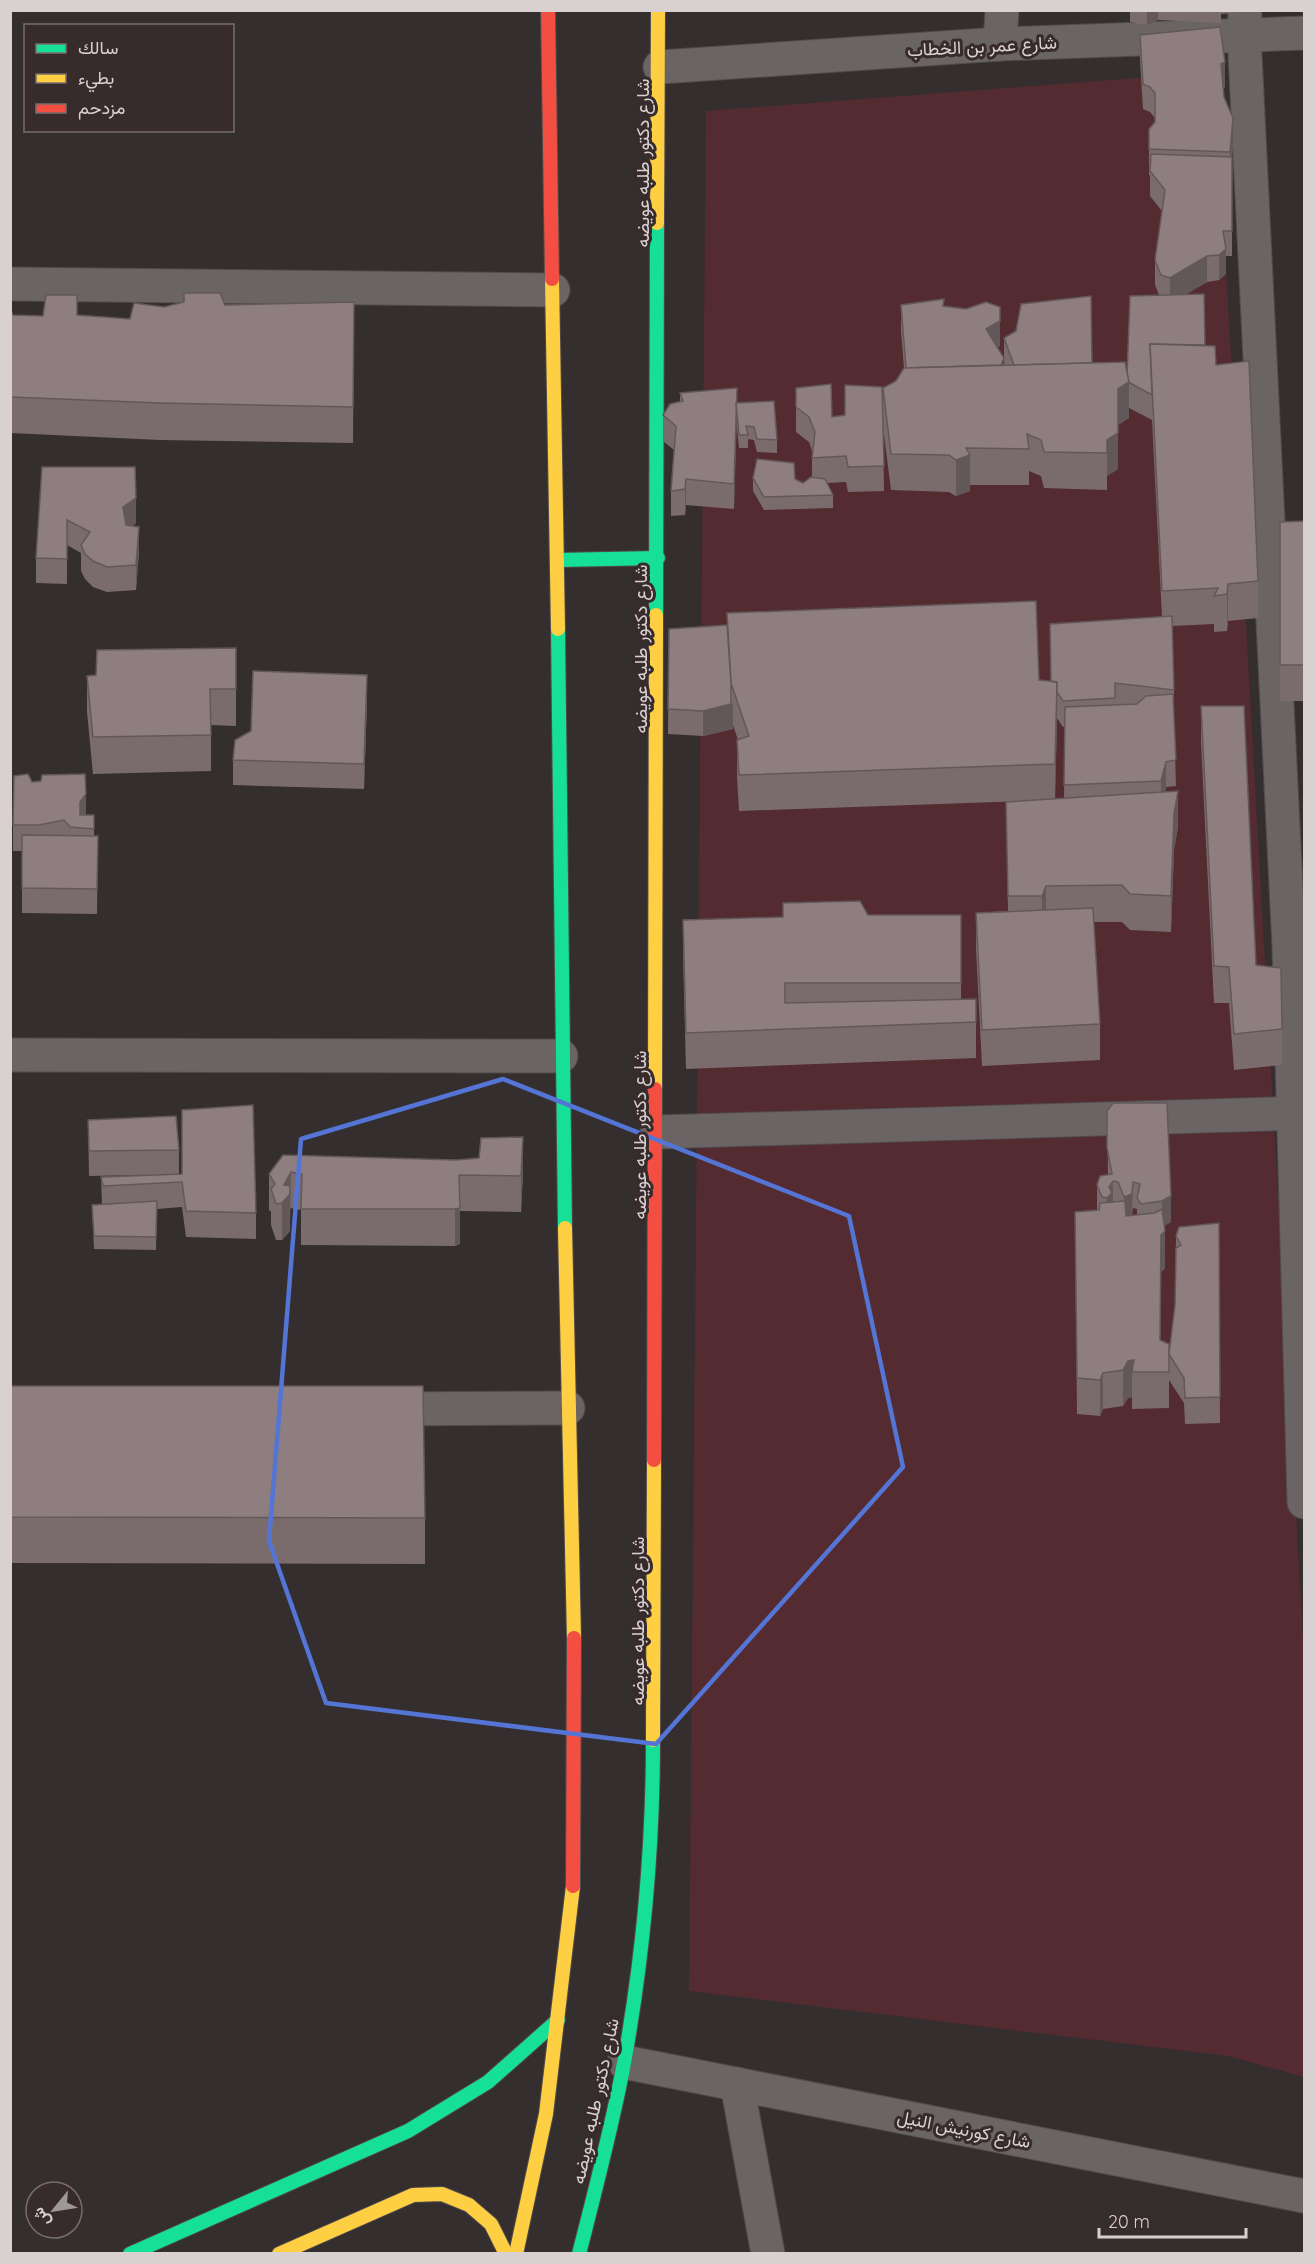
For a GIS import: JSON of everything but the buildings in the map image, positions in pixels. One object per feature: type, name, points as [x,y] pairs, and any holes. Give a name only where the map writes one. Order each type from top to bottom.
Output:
[{"type":"street","points":[[516,2253],[546,2114],[573,1899],[575,1676],[561,1056],[557,560],[548,10]]},
{"type":"street","name":"شارع دكتور طلبه عويضه","points":[[579,2253],[601,2170],[624,2062],[638,1968],[653,1781],[657,1132],[660,67],[658,10]]},
{"type":"street","points":[[1000,44],[1002,10]]},
{"type":"street","points":[[1244,22],[1299,1114],[1305,1502]]},
{"type":"street","name":"شارع عمر بن الخطاب","points":[[660,67],[1000,44],[1244,22],[1305,33]]},
{"type":"street","points":[[10,285],[553,290]]},
{"type":"street","points":[[557,560],[658,558]]},
{"type":"street","points":[[10,1055],[561,1056]]},
{"type":"street","points":[[657,1132],[1299,1114]]},
{"type":"street","points":[[354,1409],[568,1408]]},
{"type":"street","points":[[130,2253],[408,2131],[449,2109],[524,2054],[558,2020]]},
{"type":"street","name":"شارع كورنيش النيل","points":[[624,2062],[1305,2196]]},
{"type":"street","points":[[737,2084],[768,2253]]},
{"type":"street","points":[[279,2253],[413,2195],[442,2194],[469,2205],[491,2224],[506,2253]]},
{"type":"highlighted area","points":[[503,1079],[849,1216],[903,1467],[656,1744],[326,1703],[269,1541],[301,1139]]},
{"type":"shaded area","points":[[1215,72],[1304,1658],[1304,2077],[1228,2056],[689,1991],[706,111]]},
{"type":"traffic: fast","points":[[656,615],[657,223]]},
{"type":"traffic: fast","points":[[557,560],[658,558]]},
{"type":"traffic: fast","points":[[558,629],[565,1228]]},
{"type":"traffic: fast","points":[[579,2254],[619,2087],[637,1983],[649,1861],[653,1740]]},
{"type":"traffic: fast","points":[[130,2254],[408,2131],[488,2082],[558,2020]]},
{"type":"traffic: slow","points":[[657,223],[658,10]]},
{"type":"traffic: slow","points":[[552,279],[558,629]]},
{"type":"traffic: slow","points":[[655,1089],[656,615]]},
{"type":"traffic: slow","points":[[565,1228],[574,1638]]},
{"type":"traffic: slow","points":[[653,1740],[654,1460]]},
{"type":"traffic: slow","points":[[516,2254],[546,2114],[573,1886]]},
{"type":"traffic: slow","points":[[279,2254],[413,2195],[442,2194],[469,2205],[491,2224],[506,2254]]},
{"type":"traffic: jam","points":[[548,10],[552,279]]},
{"type":"traffic: jam","points":[[654,1460],[655,1089]]},
{"type":"traffic: jam","points":[[573,1886],[574,1638]]}]
